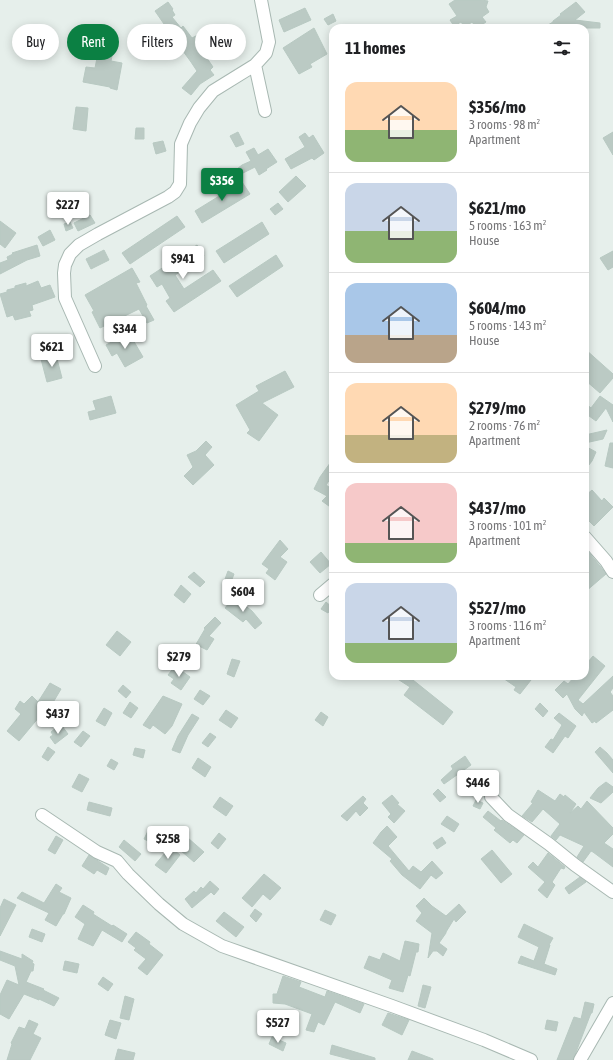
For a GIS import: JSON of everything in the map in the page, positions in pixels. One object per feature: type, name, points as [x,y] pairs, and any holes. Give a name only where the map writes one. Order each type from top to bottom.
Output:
[{"type":"street","points":[[95,366],[65,298],[65,264],[70,254],[79,245],[175,192],[180,184],[181,144],[190,123],[199,108],[213,91],[256,65],[266,53],[269,42],[261,0]]},
{"type":"street","points":[[256,65],[265,111]]},
{"type":"street","points":[[589,542],[606,561],[613,572]]},
{"type":"street","points":[[320,595],[329,587]]},
{"type":"street","points":[[490,797],[508,815],[549,844],[575,866],[613,892]]},
{"type":"street","points":[[42,815],[97,852],[117,862],[128,874],[183,924],[222,946],[399,1008],[532,1060]]},
{"type":"street","points":[[580,1060],[613,1003]]},
{"type":"building","points":[[455,0],[488,1],[486,7],[489,12],[482,17],[486,22],[483,24],[474,24],[472,22],[469,24],[463,24],[461,22],[453,24],[450,20],[457,16],[449,4]]},
{"type":"building","points":[[168,2],[175,15],[172,17],[178,24],[164,24],[155,11]]},
{"type":"building","points":[[576,2],[585,12],[575,20],[600,23],[600,28],[589,28],[589,24],[550,24],[561,15],[560,14]]},
{"type":"building","points":[[305,8],[311,20],[284,32],[279,20]]},
{"type":"building","points":[[333,14],[336,21],[328,25],[324,19]]},
{"type":"building","points":[[314,28],[327,54],[310,64],[312,67],[299,74],[283,48]]},
{"type":"building","points":[[187,31],[192,38],[195,36],[195,60],[208,60],[213,67],[210,70],[214,75],[200,84],[191,95],[182,88],[197,71],[187,57]]},
{"type":"building","points":[[97,60],[111,60],[122,63],[117,90],[110,87],[83,82],[86,67],[95,68]]},
{"type":"building","points":[[76,107],[88,108],[86,131],[73,129]]},
{"type":"building","points":[[136,128],[144,128],[144,139],[135,139]]},
{"type":"building","points":[[238,132],[244,144],[236,147],[230,136]]},
{"type":"building","points":[[613,132],[613,155],[603,138]]},
{"type":"building","points":[[305,133],[309,138],[313,135],[324,153],[314,160],[312,158],[291,169],[285,159],[305,147],[299,137]]},
{"type":"building","points":[[163,141],[166,151],[156,154],[153,143]]},
{"type":"building","points":[[254,148],[258,155],[268,149],[277,162],[259,175],[255,167],[229,180],[227,177],[242,165],[251,161],[246,152]]},
{"type":"building","points":[[296,176],[306,186],[288,202],[279,192]]},
{"type":"building","points":[[242,182],[250,194],[202,223],[195,211]]},
{"type":"building","points":[[278,203],[283,209],[275,215],[270,209]]},
{"type":"building","points":[[90,215],[95,223],[78,231],[74,223]]},
{"type":"building","points":[[177,216],[185,227],[130,264],[122,253]]},
{"type":"building","points":[[0,221],[16,233],[5,248],[0,244]]},
{"type":"building","points":[[70,222],[73,228],[66,231],[64,224]]},
{"type":"building","points":[[262,222],[269,234],[224,263],[216,251]]},
{"type":"building","points":[[50,230],[55,240],[43,246],[38,237]]},
{"type":"building","points":[[37,245],[40,256],[27,260],[0,274],[0,263],[8,260],[7,257],[13,254],[12,253]]},
{"type":"building","points":[[197,245],[204,256],[175,275],[184,289],[213,270],[221,281],[174,312],[166,301],[170,298],[162,284],[157,287],[150,276]]},
{"type":"building","points":[[104,250],[109,260],[91,269],[86,259]]},
{"type":"building","points":[[613,251],[613,267],[608,270],[600,258]]},
{"type":"building","points":[[276,255],[283,266],[237,297],[229,286]]},
{"type":"building","points":[[132,268],[140,282],[136,283],[154,320],[147,323],[139,309],[100,328],[92,312],[94,311],[85,295]]},
{"type":"building","points":[[38,281],[41,288],[50,285],[55,297],[32,305],[33,310],[29,311],[31,316],[15,320],[13,315],[7,317],[0,294],[15,288],[15,286],[26,283],[26,286]]},
{"type":"building","points":[[129,333],[143,357],[125,367],[117,353],[112,356],[106,345]]},
{"type":"building","points":[[589,353],[613,374],[613,378],[600,393],[589,383]]},
{"type":"building","points":[[56,355],[62,378],[47,382],[41,359]]},
{"type":"building","points":[[285,371],[294,387],[262,403],[278,415],[259,441],[247,433],[250,430],[236,405],[259,391],[256,386]]},
{"type":"building","points":[[111,396],[116,413],[90,420],[88,412],[96,410],[93,401]]},
{"type":"building","points":[[600,396],[613,405],[613,422],[606,408],[596,421],[589,416],[589,406],[591,408]]},
{"type":"building","points":[[607,430],[603,439],[589,442],[589,434]]},
{"type":"building","points":[[206,441],[212,447],[205,455],[214,465],[193,485],[184,476],[193,467],[187,455],[196,451]]},
{"type":"building","points":[[610,443],[613,443],[613,468],[605,466]]},
{"type":"building","points":[[589,448],[596,452],[589,465]]},
{"type":"building","points":[[329,465],[329,481],[326,485],[329,487],[329,506],[322,501],[327,496],[314,489]]},
{"type":"building","points":[[592,490],[602,501],[604,498],[613,507],[594,526],[589,521],[589,493]]},
{"type":"building","points":[[280,540],[288,549],[280,557],[287,562],[275,580],[266,573],[269,569],[262,564]]},
{"type":"building","points":[[321,552],[329,562],[329,566],[320,573],[310,562]]},
{"type":"building","points":[[589,553],[600,566],[606,574],[589,589]]},
{"type":"building","points":[[228,571],[234,574],[231,582],[225,579]]},
{"type":"building","points":[[194,572],[205,582],[200,587],[188,577]]},
{"type":"building","points":[[181,585],[191,594],[184,603],[174,595]]},
{"type":"building","points":[[234,597],[252,611],[262,623],[255,629],[246,619],[243,622],[225,608]]},
{"type":"building","points":[[326,602],[329,604],[328,613],[321,609]]},
{"type":"building","points":[[215,617],[221,623],[209,636],[214,639],[207,650],[199,646],[197,648],[195,646],[205,629],[204,628]]},
{"type":"building","points":[[117,631],[131,642],[120,656],[106,645]]},
{"type":"building","points":[[593,656],[605,666],[578,700],[583,704],[613,676],[613,688],[610,692],[613,696],[613,710],[596,723],[595,721],[592,723],[584,712],[582,716],[575,709],[567,694],[563,698],[555,690],[564,681],[568,684],[572,680],[589,680],[589,661]]},
{"type":"building","points":[[232,659],[240,661],[234,677],[227,674]]},
{"type":"building","points":[[175,666],[190,677],[181,690],[171,683],[174,679],[168,675]]},
{"type":"building","points":[[399,680],[413,680],[453,712],[443,725],[404,695],[410,687]]},
{"type":"building","points":[[506,680],[531,680],[520,694],[514,690],[516,687]]},
{"type":"building","points":[[50,683],[61,689],[51,706],[50,705],[19,741],[7,731],[21,714],[15,709],[20,701],[24,704],[32,696],[38,702]]},
{"type":"building","points":[[123,685],[131,692],[126,698],[118,691]]},
{"type":"building","points":[[200,690],[210,696],[203,705],[194,699]]},
{"type":"building","points":[[163,696],[182,704],[172,726],[165,734],[153,725],[150,729],[143,725]]},
{"type":"building","points":[[130,702],[138,708],[131,718],[123,713]]},
{"type":"building","points":[[540,703],[548,711],[543,717],[535,709]]},
{"type":"building","points":[[104,708],[112,713],[105,726],[96,721]]},
{"type":"building","points":[[226,710],[238,718],[231,728],[219,720]]},
{"type":"building","points":[[321,712],[328,717],[323,726],[315,720]]},
{"type":"building","points":[[559,713],[576,726],[568,738],[565,736],[553,753],[545,747],[551,739],[553,740],[562,725],[554,718]]},
{"type":"building","points":[[192,714],[199,718],[188,735],[180,753],[172,750],[178,736]]},
{"type":"building","points":[[62,726],[68,734],[55,744],[50,737],[53,735],[51,732]]},
{"type":"building","points":[[83,731],[90,736],[81,747],[74,742]]},
{"type":"building","points":[[210,733],[216,737],[208,747],[202,743]]},
{"type":"building","points":[[48,747],[55,752],[48,761],[42,757]]},
{"type":"building","points":[[600,747],[613,760],[613,773],[595,752]]},
{"type":"building","points":[[135,748],[145,750],[143,758],[133,755]]},
{"type":"building","points":[[465,756],[471,765],[444,784],[441,780],[453,769],[451,766]]},
{"type":"building","points":[[198,758],[211,767],[205,777],[192,768]]},
{"type":"building","points":[[111,759],[118,763],[114,770],[107,766]]},
{"type":"building","points":[[79,774],[89,779],[82,792],[72,787]]},
{"type":"building","points":[[606,782],[613,787],[613,792],[601,803],[590,798],[598,788]]},
{"type":"building","points":[[438,789],[446,797],[440,802],[433,794]]},
{"type":"building","points":[[538,790],[555,801],[560,794],[564,797],[565,795],[576,804],[570,813],[578,806],[581,809],[587,801],[613,828],[613,834],[604,843],[613,849],[613,867],[591,851],[583,862],[577,857],[584,846],[560,835],[556,840],[551,836],[560,824],[543,809],[532,822],[522,816],[533,803],[531,802]]},
{"type":"building","points":[[392,795],[399,803],[397,804],[405,811],[394,823],[388,817],[391,814],[382,803]]},
{"type":"building","points":[[363,796],[366,799],[363,803],[368,808],[360,816],[356,811],[347,821],[341,816]]},
{"type":"building","points":[[220,797],[233,806],[226,816],[213,807]]},
{"type":"building","points":[[476,800],[483,803],[480,809],[473,806]]},
{"type":"building","points":[[89,802],[112,808],[110,816],[87,810]]},
{"type":"building","points":[[488,811],[524,835],[517,843],[513,840],[510,843],[494,830],[496,828],[483,817]]},
{"type":"building","points":[[447,816],[459,824],[454,832],[441,824]]},
{"type":"building","points":[[387,826],[397,837],[388,846],[409,871],[413,866],[421,872],[432,861],[443,873],[436,879],[431,875],[420,889],[402,875],[390,861],[392,859],[373,843]]},
{"type":"building","points":[[148,831],[160,837],[156,845],[144,839]]},
{"type":"building","points":[[219,833],[226,839],[218,849],[211,843]]},
{"type":"building","points":[[56,836],[63,840],[55,854],[48,850]]},
{"type":"building","points":[[442,837],[446,843],[437,849],[433,843]]},
{"type":"building","points":[[188,838],[204,852],[194,862],[180,850]]},
{"type":"building","points":[[124,840],[141,854],[135,861],[119,847]]},
{"type":"building","points":[[170,847],[180,855],[166,873],[155,865]]},
{"type":"building","points":[[492,850],[512,874],[501,883],[481,859]]},
{"type":"building","points":[[548,853],[565,867],[564,869],[561,868],[552,882],[555,885],[547,898],[538,890],[545,882],[528,867],[533,862],[538,867]]},
{"type":"building","points":[[89,855],[109,868],[106,875],[97,870],[94,874],[82,866]]},
{"type":"building","points":[[264,874],[281,888],[270,900],[263,894],[252,907],[242,898]]},
{"type":"building","points":[[580,877],[586,882],[569,894],[565,888]]},
{"type":"building","points":[[210,881],[219,889],[214,895],[211,892],[192,908],[185,899],[194,891],[196,893],[201,887],[203,889]]},
{"type":"building","points":[[56,884],[62,888],[59,892],[71,898],[64,914],[56,926],[45,920],[49,913],[17,898],[22,892],[44,903]]},
{"type":"building","points":[[424,898],[446,916],[459,904],[466,912],[456,922],[454,919],[439,943],[447,949],[443,956],[437,951],[433,951],[428,958],[432,933],[416,921],[422,913],[416,906]]},
{"type":"building","points":[[4,899],[16,905],[0,936],[0,908]]},
{"type":"building","points":[[83,905],[94,912],[93,914],[127,934],[122,942],[102,930],[93,946],[78,939],[85,924],[75,917]]},
{"type":"building","points":[[255,909],[262,914],[256,922],[250,916]]},
{"type":"building","points":[[325,910],[336,915],[331,925],[320,920]]},
{"type":"building","points":[[224,912],[244,927],[236,937],[216,921]]},
{"type":"building","points":[[524,924],[553,938],[549,945],[544,964],[557,969],[555,975],[518,963],[521,956],[534,961],[539,947],[518,937]]},
{"type":"building","points":[[32,929],[45,934],[42,942],[29,937]]},
{"type":"building","points":[[136,932],[150,942],[149,944],[163,955],[147,975],[138,968],[146,959],[134,950],[136,948],[128,942]]},
{"type":"building","points":[[405,941],[419,944],[418,952],[416,952],[410,976],[408,975],[403,992],[389,988],[392,980],[364,968],[369,956],[380,960],[383,953],[400,961]]},
{"type":"building","points":[[0,951],[22,959],[22,954],[33,961],[33,971],[31,971],[26,982],[44,989],[43,990],[59,998],[54,1006],[24,994],[9,1019],[0,1014],[0,995],[7,980],[19,985],[15,966],[0,960]]},
{"type":"building","points":[[65,961],[79,964],[77,973],[63,970]]},
{"type":"building","points":[[283,976],[301,982],[299,987],[325,997],[327,991],[364,1004],[360,1013],[335,1002],[324,1025],[318,1022],[314,1032],[306,1030],[312,1014],[285,1004],[273,1003],[273,994],[277,994]]},
{"type":"building","points":[[103,977],[113,984],[108,991],[98,984]]},
{"type":"building","points":[[423,985],[431,987],[425,1008],[418,1006]]},
{"type":"building","points":[[125,996],[134,999],[129,1020],[120,1018]]},
{"type":"building","points":[[585,1002],[594,1004],[592,1013],[573,1060],[557,1060],[574,1017],[581,1019]]},
{"type":"building","points":[[388,1013],[409,1020],[402,1035],[382,1025]]},
{"type":"building","points":[[29,1020],[38,1024],[33,1034],[41,1038],[30,1060],[7,1060],[12,1044],[11,1043],[19,1027],[25,1029]]},
{"type":"building","points":[[110,1020],[121,1023],[116,1039],[105,1035]]},
{"type":"building","points":[[547,1020],[558,1022],[556,1031],[545,1029]]},
{"type":"building","points":[[272,1037],[286,1043],[283,1051],[269,1044]]},
{"type":"building","points":[[332,1045],[375,1058],[375,1060],[353,1060],[330,1054]]},
{"type":"building","points":[[118,1049],[135,1053],[133,1060],[115,1060]]},
{"type":"building","points":[[412,1051],[433,1059],[433,1060],[408,1060]]}]
